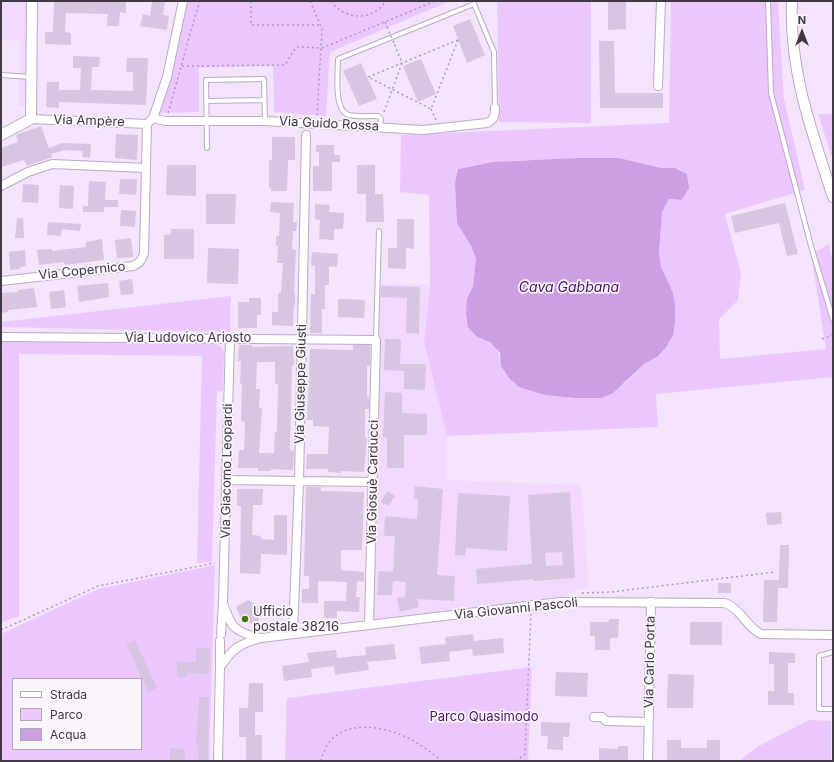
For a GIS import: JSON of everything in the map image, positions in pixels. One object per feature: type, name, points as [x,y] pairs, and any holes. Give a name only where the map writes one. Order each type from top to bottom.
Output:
[{"type":"street","points":[[1,135],[31,119],[32,1]]},
{"type":"street","name":"Via Copernico","points":[[1,281],[133,266],[142,260],[144,254],[146,168],[150,121],[167,77],[182,1]]},
{"type":"street","points":[[658,86],[661,1]]},
{"type":"street","points":[[792,1],[791,21],[801,96],[833,197]]},
{"type":"street","name":"Via Guido Rossa","points":[[150,121],[265,120],[316,123],[381,123],[423,130],[487,123],[494,117],[495,108]]},
{"type":"street","name":"Via Ampère","points":[[31,119],[150,121]]},
{"type":"street","name":"Via Giuseppe Giusti","points":[[293,634],[302,339],[306,135]]},
{"type":"street","points":[[1,186],[28,172],[52,164],[146,168]]},
{"type":"street","name":"Via Ludovico Ariosto","points":[[1,337],[376,340]]},
{"type":"street","name":"Via Giacomo Leopardi","points":[[218,761],[220,637],[223,603],[230,338]]},
{"type":"street","name":"Via Giosuè Carducci","points":[[369,625],[376,340]]},
{"type":"street","points":[[226,480],[373,482]]},
{"type":"street","name":"Via Giovanni Pascoli","points":[[237,646],[261,638],[560,602],[724,603],[733,607],[755,630],[761,634],[833,635]]},
{"type":"street","name":"Via Carlo Porta","points":[[648,761],[650,602]]},
{"type":"street","name":"Via Giacomo Leopardi","points":[[223,603],[230,622],[237,630]]},
{"type":"street","points":[[220,667],[239,644],[241,637],[237,630],[230,628],[226,629],[220,637],[224,647],[234,648],[237,646]]},
{"type":"street","name":"Via Giovanni Pascoli","points":[[237,630],[261,638]]},
{"type":"street","name":"Via Carlo Porta","points":[[594,717],[602,717],[606,721],[648,722]]},
{"type":"lane","points":[[768,1],[771,93],[811,246],[833,320]]},
{"type":"lane","points":[[381,123],[378,116],[349,115],[344,111],[337,98],[338,59],[474,4],[494,52],[495,108]]},
{"type":"lane","points":[[1,75],[31,77]]},
{"type":"lane","points":[[206,148],[206,80],[264,79],[265,120]]},
{"type":"lane","points":[[206,102],[264,100]]},
{"type":"lane","points":[[376,340],[379,231]]},
{"type":"lane","points":[[833,652],[819,656],[819,709],[833,709]]},
{"type":"path","points":[[165,121],[200,1]]},
{"type":"path","points":[[251,1],[251,25],[320,25]]},
{"type":"path","points":[[310,1],[322,29],[322,48],[316,123]]},
{"type":"path","points":[[331,1],[344,13],[358,17],[373,13],[386,1]]},
{"type":"path","points":[[182,66],[285,65],[296,47],[322,48],[436,1]]},
{"type":"path","points":[[381,123],[402,63],[385,22]]},
{"type":"path","points":[[431,109],[458,40],[368,77],[431,109],[437,121],[437,128]]},
{"type":"path","points":[[822,339],[833,335]]},
{"type":"path","points":[[1,630],[98,586],[216,563],[224,566]]},
{"type":"path","points":[[580,593],[611,592],[775,572]]},
{"type":"path","points":[[516,761],[525,754],[531,605]]},
{"type":"path","points":[[321,761],[325,748],[341,731],[354,728],[370,728],[386,729],[408,738],[442,761]]},
{"type":"shaded area","points":[[1,1],[32,1],[31,106],[19,106],[20,41],[1,40]]},
{"type":"shaded area","points":[[380,284],[430,285],[424,342],[447,436],[447,480],[581,485],[589,588],[575,590],[561,600],[371,623]]},
{"type":"green space","points":[[187,1],[450,1],[330,52],[326,116],[274,112],[273,66],[199,68],[199,112],[160,113],[172,76]]},
{"type":"green space","points":[[497,1],[591,1],[591,123],[499,122]]},
{"type":"green space","points":[[671,1],[778,1],[784,99],[805,190],[725,214],[741,274],[738,300],[719,319],[720,359],[826,349],[811,254],[829,244],[833,264],[833,377],[656,394],[658,427],[447,436],[424,342],[430,285],[429,195],[400,192],[401,135],[669,123]],"holes":[[[619,158],[661,168],[675,168],[687,174],[689,188],[682,200],[669,199],[662,212],[659,253],[661,267],[666,280],[673,335],[657,357],[644,364],[625,383],[588,398],[545,395],[533,390],[501,366],[499,354],[495,347],[488,341],[477,337],[467,299],[473,286],[476,259],[471,246],[457,223],[455,183],[458,169],[473,165],[503,161]]]},
{"type":"green space","points":[[818,114],[833,114],[833,160]]},
{"type":"green space","points":[[231,296],[230,332],[1,327],[1,322]]},
{"type":"green space","points":[[1,341],[217,344],[221,347],[224,351],[223,391],[217,392],[212,562],[197,563],[202,356],[19,354],[19,616],[1,623]]},
{"type":"green space","points":[[215,565],[209,761],[1,761],[1,634],[98,589]]},
{"type":"green space","name":"Parco Quasimodo","points":[[532,667],[528,761],[285,761],[287,698]]},
{"type":"green space","points":[[809,720],[831,721],[831,761],[739,761],[757,747]]},
{"type":"water","name":"Cava Gabbana","points":[[577,158],[619,158],[661,168],[675,168],[687,174],[689,188],[682,200],[669,199],[662,212],[659,253],[661,267],[673,293],[675,321],[673,335],[666,347],[657,357],[644,364],[613,393],[601,398],[574,398],[545,395],[519,387],[509,378],[501,366],[500,353],[490,342],[477,337],[468,327],[466,313],[467,299],[473,286],[476,259],[471,246],[457,223],[455,183],[458,169],[492,162]]},
{"type":"building","points":[[54,1],[126,2],[126,13],[120,12],[119,26],[107,26],[108,14],[66,13],[65,32],[71,33],[71,45],[45,44],[45,32],[53,32]]},
{"type":"building","points":[[152,1],[165,1],[163,15],[169,16],[167,30],[140,26],[143,14],[150,16]]},
{"type":"building","points":[[608,1],[626,1],[626,29],[608,30]]},
{"type":"building","points":[[470,19],[485,55],[467,63],[453,26]]},
{"type":"building","points":[[599,41],[614,41],[615,93],[663,93],[663,108],[600,108]]},
{"type":"building","points":[[73,56],[100,57],[99,67],[92,67],[91,90],[133,91],[133,72],[126,72],[127,58],[148,58],[146,105],[59,102],[59,108],[46,107],[47,82],[59,82],[59,90],[80,90],[81,68],[73,68]]},
{"type":"building","points":[[421,59],[436,94],[418,102],[403,66]]},
{"type":"building","points":[[361,63],[377,99],[359,106],[343,71]]},
{"type":"building","points":[[41,126],[49,148],[62,143],[91,144],[90,158],[82,157],[83,151],[65,150],[51,154],[52,157],[27,166],[24,160],[1,167],[1,148],[18,142],[16,135]]},
{"type":"building","points":[[116,134],[138,135],[137,160],[115,158]]},
{"type":"building","points":[[272,137],[295,137],[295,160],[288,160],[287,191],[271,191],[271,188],[269,188],[269,160],[272,160]]},
{"type":"building","points":[[316,145],[334,145],[334,155],[340,155],[340,162],[332,162],[332,191],[313,191],[313,166],[319,166],[319,152],[316,152]]},
{"type":"building","points":[[167,165],[196,165],[196,196],[166,195]]},
{"type":"building","points":[[357,165],[375,165],[375,194],[383,194],[384,222],[366,222],[366,194],[357,194]]},
{"type":"building","points":[[120,179],[137,179],[136,195],[119,194]]},
{"type":"building","points":[[89,181],[106,182],[105,200],[118,200],[118,207],[104,207],[104,212],[83,212],[83,206],[88,206]]},
{"type":"building","points":[[23,184],[39,185],[38,203],[22,202]]},
{"type":"building","points":[[60,185],[74,186],[73,209],[59,208]]},
{"type":"building","points":[[206,194],[236,194],[235,224],[206,224]]},
{"type":"building","points":[[271,202],[294,203],[293,222],[297,222],[296,231],[293,231],[292,249],[296,250],[294,293],[295,306],[294,305],[293,326],[272,325],[272,312],[278,312],[278,293],[281,293],[283,263],[277,263],[278,246],[276,246],[276,236],[279,236],[280,213],[270,212]]},
{"type":"building","points":[[785,203],[798,254],[787,256],[779,223],[735,233],[731,216]]},
{"type":"building","points":[[315,204],[330,205],[329,212],[344,213],[343,229],[334,229],[334,240],[319,239],[320,220],[315,219]]},
{"type":"building","points":[[121,210],[136,211],[135,227],[120,226]]},
{"type":"building","points":[[17,218],[23,218],[24,238],[15,238]]},
{"type":"building","points":[[397,219],[414,219],[414,249],[406,248],[406,269],[388,268],[388,248],[397,248]]},
{"type":"building","points":[[48,222],[81,224],[80,231],[62,229],[61,236],[47,235]]},
{"type":"building","points":[[171,229],[194,229],[194,259],[164,259],[164,235],[171,234]]},
{"type":"building","points":[[131,238],[133,257],[117,258],[115,240]]},
{"type":"building","points":[[102,239],[104,260],[65,265],[64,262],[39,265],[37,250],[52,249],[52,251],[86,247],[86,242]]},
{"type":"building","points":[[208,248],[239,249],[238,284],[207,283]]},
{"type":"building","points":[[25,250],[26,266],[20,267],[20,269],[10,270],[9,252]]},
{"type":"building","points":[[312,252],[338,254],[337,267],[329,266],[329,285],[325,285],[325,309],[322,309],[322,333],[310,333],[311,294],[315,294],[315,266],[311,265]]},
{"type":"building","points":[[132,279],[134,294],[121,295],[119,281]]},
{"type":"building","points":[[108,283],[109,297],[79,302],[77,286]]},
{"type":"building","points":[[381,286],[420,287],[419,334],[406,333],[407,298],[381,297]]},
{"type":"building","points":[[34,288],[37,307],[8,310],[8,312],[1,313],[1,293],[18,292],[18,290]]},
{"type":"building","points":[[64,290],[66,307],[51,309],[49,292]]},
{"type":"building","points":[[249,298],[261,298],[261,315],[257,315],[257,328],[238,328],[238,302],[249,302]]},
{"type":"building","points":[[338,299],[365,300],[364,318],[338,317]]},
{"type":"building","points":[[385,339],[401,339],[400,364],[426,364],[425,390],[404,389],[404,371],[384,370]]},
{"type":"building","points":[[239,345],[252,345],[252,347],[293,346],[294,365],[292,365],[290,450],[294,451],[293,470],[271,469],[271,471],[258,471],[258,468],[238,468],[239,450],[244,450],[245,422],[241,421],[241,361],[238,361]],"holes":[[[257,362],[275,362],[275,384],[278,384],[277,432],[275,432],[274,453],[259,453],[262,408],[259,408],[260,389],[256,389]]]},
{"type":"building","points":[[353,345],[370,345],[370,366],[367,366],[367,397],[369,397],[369,409],[365,409],[365,438],[367,438],[364,472],[341,471],[341,473],[328,472],[328,469],[306,469],[307,454],[328,454],[329,427],[313,426],[313,420],[307,420],[310,349],[353,350]]},
{"type":"building","points":[[385,392],[402,393],[402,413],[427,414],[427,435],[404,435],[404,468],[387,468],[387,438],[383,438]]},
{"type":"building","points":[[415,486],[443,489],[437,575],[455,576],[454,601],[417,599],[419,607],[400,612],[397,598],[405,597],[406,582],[393,581],[392,595],[377,595],[379,571],[393,572],[395,536],[384,536],[385,516],[417,519],[418,499],[414,499]]},
{"type":"building","points":[[306,487],[321,487],[321,491],[364,492],[362,550],[341,550],[341,570],[364,572],[364,582],[357,581],[356,597],[360,597],[359,612],[337,611],[337,618],[324,618],[324,601],[346,601],[347,582],[318,581],[318,603],[302,603],[302,589],[309,589],[309,576],[304,576]]},
{"type":"building","points":[[237,489],[263,489],[262,505],[253,505],[252,535],[261,536],[261,539],[274,540],[274,515],[287,515],[287,555],[261,554],[260,574],[240,573],[241,506],[237,506]]},
{"type":"building","points":[[387,491],[395,496],[388,506],[381,502]]},
{"type":"building","points":[[570,492],[575,578],[533,581],[533,579],[477,584],[476,569],[532,564],[528,495]],"holes":[[[562,552],[563,565],[546,566],[545,553]]]},
{"type":"building","points":[[458,493],[510,496],[507,551],[466,548],[465,556],[455,555]]},
{"type":"building","points":[[781,512],[782,524],[767,525],[766,513]]},
{"type":"building","points":[[780,545],[789,545],[788,588],[778,588],[777,622],[763,622],[764,580],[779,580]]},
{"type":"building","points":[[718,583],[731,583],[731,593],[718,593]]},
{"type":"building","points":[[248,600],[262,608],[257,626],[240,617],[236,607]]},
{"type":"building","points":[[609,619],[619,619],[618,638],[610,638],[610,650],[595,650],[595,636],[590,636],[590,622],[609,622]]},
{"type":"building","points":[[690,622],[722,622],[722,645],[690,645]]},
{"type":"building","points":[[473,634],[474,641],[503,638],[504,653],[473,656],[472,649],[449,652],[450,661],[421,664],[419,647],[446,644],[445,637]]},
{"type":"building","points":[[135,640],[157,688],[148,692],[126,644]]},
{"type":"building","points":[[394,644],[396,659],[367,662],[369,670],[335,675],[334,666],[311,669],[312,677],[284,681],[282,666],[309,662],[307,653],[336,650],[337,658],[366,655],[365,647]]},
{"type":"building","points":[[196,647],[210,648],[209,674],[187,673],[187,677],[177,677],[177,662],[196,662]]},
{"type":"building","points":[[769,652],[795,653],[795,663],[788,663],[788,693],[794,693],[794,705],[768,705],[768,691],[774,691],[774,664],[769,664]]},
{"type":"building","points":[[556,672],[588,673],[587,697],[555,696]]},
{"type":"building","points":[[668,674],[694,675],[693,708],[667,708]]},
{"type":"building","points":[[249,683],[263,683],[263,712],[255,712],[255,735],[262,735],[262,761],[246,761],[246,737],[239,737],[239,708],[248,708]]},
{"type":"building","points":[[199,697],[209,697],[208,761],[198,761],[198,746],[196,746]]},
{"type":"building","points":[[541,722],[570,723],[569,737],[563,737],[563,750],[547,749],[548,736],[541,736]]},
{"type":"building","points":[[667,740],[681,740],[681,748],[707,748],[707,740],[720,740],[720,761],[667,761]]},
{"type":"building","points":[[618,746],[628,746],[628,761],[599,761],[599,748],[618,749]]},
{"type":"building","points":[[170,748],[185,749],[185,760],[170,760]]},
{"type":"place","name":"Ufficio postale 38216","points":[[245,619]]}]
